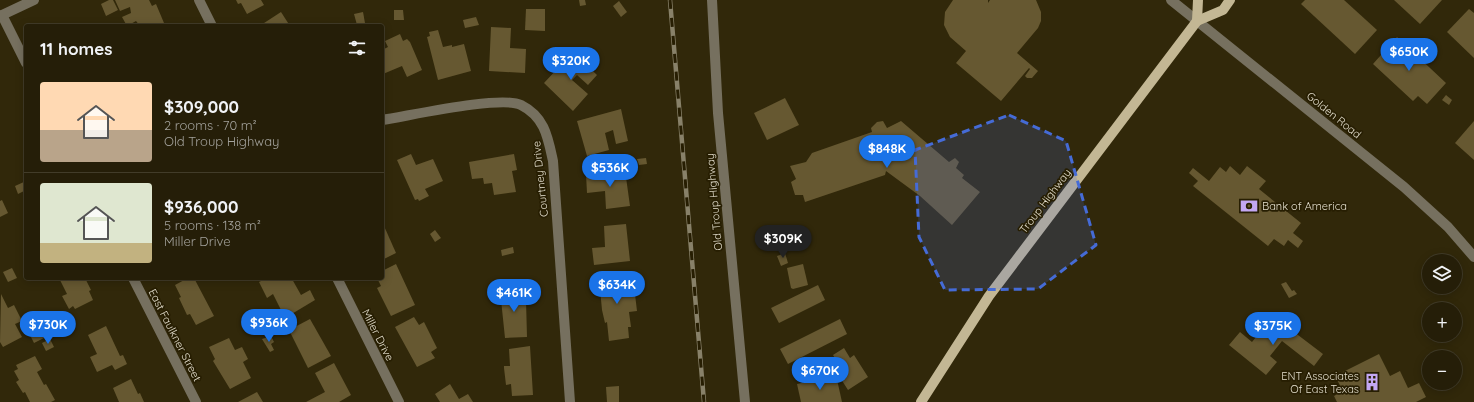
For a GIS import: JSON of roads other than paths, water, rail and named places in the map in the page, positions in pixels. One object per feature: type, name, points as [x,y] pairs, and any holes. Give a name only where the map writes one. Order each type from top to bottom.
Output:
[{"type":"main road","points":[[1197,21],[1198,0]]},
{"type":"main road","name":"Troup Highway","points":[[921,402],[989,296],[1197,21],[1223,10],[1230,0]]},
{"type":"street","points":[[24,59],[1,16],[34,0]]},
{"type":"street","points":[[199,0],[211,24]]},
{"type":"street","name":"Old Troup Highway","points":[[712,0],[718,113],[745,402]]},
{"type":"street","name":"Golden Road","points":[[1171,0],[1404,187],[1448,227],[1474,257]]},
{"type":"street","name":"Courtney Drive","points":[[384,120],[498,101],[520,104],[535,114],[548,132],[553,161],[570,402]]},
{"type":"street","name":"East Faulkner Street","points":[[135,280],[196,402]]},
{"type":"street","name":"Miller Drive","points":[[338,280],[399,402]]},
{"type":"railway","points":[[670,0],[704,402]]},
{"type":"place","name":"Bank of America","points":[[1249,206]]},
{"type":"place","name":"ENT Associates Of East Texas","points":[[1372,382]]}]
